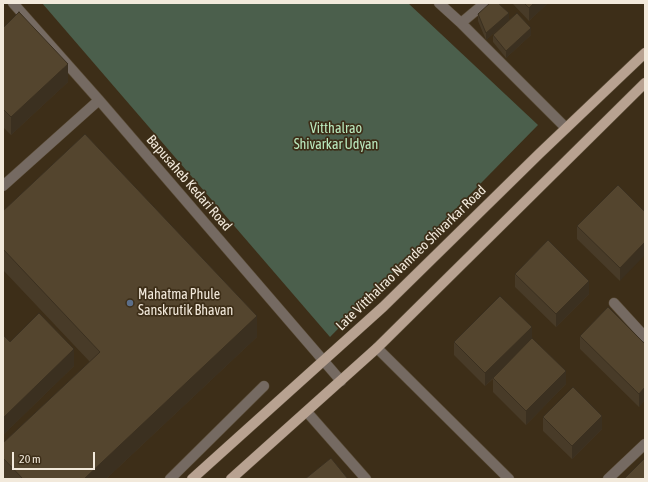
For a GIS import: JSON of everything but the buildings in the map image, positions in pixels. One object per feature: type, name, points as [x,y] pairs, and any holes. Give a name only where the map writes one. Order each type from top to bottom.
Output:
[{"type":"main road","name":"Late Vitthalrao Namdeo Shivarkar Road","points":[[192,479],[383,307],[645,53]]},
{"type":"main road","points":[[231,479],[377,348],[645,83]]},
{"type":"street","name":"Bapusaheb Kedari Road","points":[[12,3],[99,100],[341,381]]},
{"type":"street","points":[[439,3],[566,128]]},
{"type":"street","points":[[461,23],[485,3]]},
{"type":"street","points":[[3,186],[99,100]]},
{"type":"street","points":[[614,303],[645,336]]},
{"type":"street","points":[[377,348],[509,479]]},
{"type":"street","points":[[170,479],[264,386]]},
{"type":"street","points":[[307,412],[366,479]]},
{"type":"street","points":[[608,479],[645,444]]},
{"type":"green space","name":"Vitthalrao Shivarkar Udyan","points":[[42,3],[408,3],[538,125],[330,337]]},
{"type":"place","name":"Mahatma Phule Sanskrutik Bhavan","points":[[130,303]]}]
